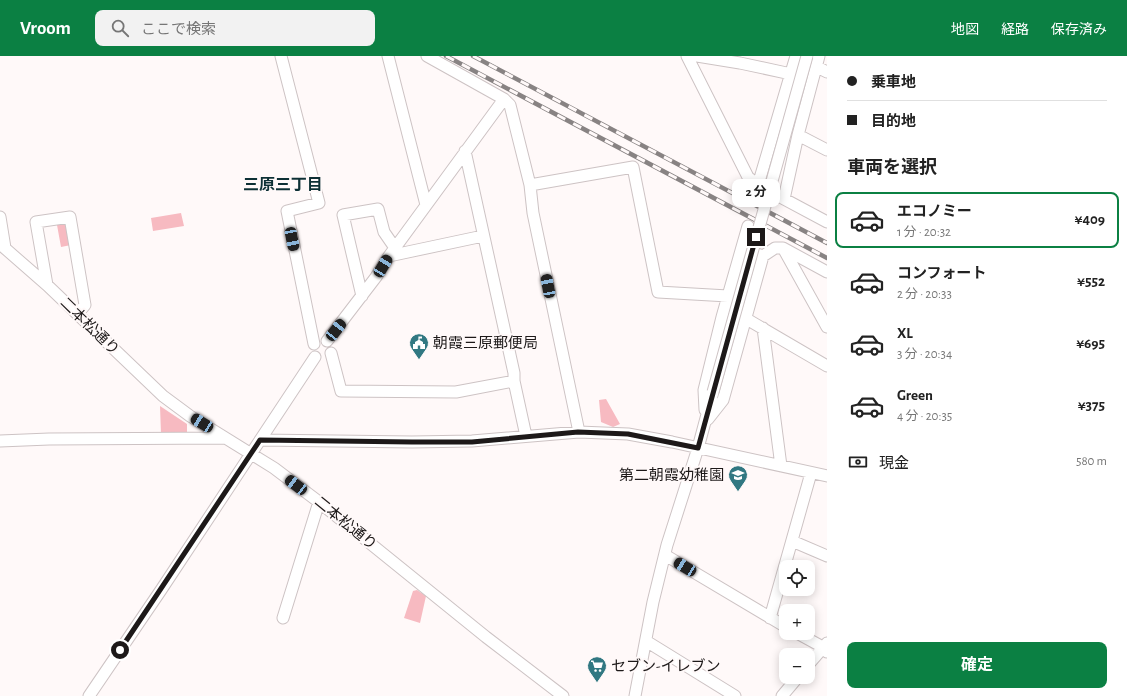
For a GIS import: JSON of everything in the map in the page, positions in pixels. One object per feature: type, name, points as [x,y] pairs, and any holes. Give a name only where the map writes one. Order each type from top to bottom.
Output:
[{"type":"street","points":[[282,56],[320,203],[287,211],[314,344],[312,350],[315,357],[318,359],[324,359],[330,356],[331,353]]},
{"type":"street","points":[[388,56],[426,205]]},
{"type":"street","points":[[427,56],[504,98],[510,105],[530,185],[534,213],[578,432]]},
{"type":"street","points":[[688,56],[748,177],[758,185],[827,222]]},
{"type":"street","points":[[697,56],[740,63],[791,74]]},
{"type":"street","points":[[758,185],[796,56]]},
{"type":"street","points":[[635,696],[665,555],[698,448],[807,56]]},
{"type":"street","points":[[784,199],[798,135],[822,70],[820,56]]},
{"type":"street","points":[[327,342],[376,277],[392,252],[504,98]]},
{"type":"street","points":[[798,135],[827,150]]},
{"type":"street","points":[[466,151],[483,236],[514,373],[514,381],[526,436]]},
{"type":"street","points":[[530,185],[633,168],[658,292],[728,296]]},
{"type":"street","points":[[362,296],[343,215],[378,209],[384,232],[392,252]]},
{"type":"street","points":[[0,217],[3,246]]},
{"type":"street","points":[[47,285],[36,222],[70,217],[85,305],[77,314]]},
{"type":"street","points":[[705,422],[704,390],[722,317],[748,226]]},
{"type":"street","points":[[392,252],[483,236]]},
{"type":"street","name":"二本松通り","points":[[3,246],[47,285],[163,396],[190,416],[274,468],[319,502],[549,691],[563,696]]},
{"type":"street","points":[[705,422],[723,400],[763,256],[775,248],[783,248],[827,272]]},
{"type":"street","points":[[783,248],[827,327]]},
{"type":"street","points":[[741,249],[763,256]]},
{"type":"street","points":[[722,317],[745,318],[827,366]]},
{"type":"street","points":[[763,328],[782,466]]},
{"type":"street","points":[[314,344],[318,341],[327,342],[331,346],[331,353],[341,391],[456,392],[514,381]]},
{"type":"street","points":[[89,696],[315,357]]},
{"type":"street","points":[[260,440],[472,442],[578,432],[628,434],[827,476]]},
{"type":"street","points":[[1,438],[226,438]]},
{"type":"street","points":[[770,618],[812,473]]},
{"type":"street","points":[[283,618],[319,502]]},
{"type":"street","points":[[792,541],[827,556]]},
{"type":"street","points":[[665,555],[779,623]]},
{"type":"street","points":[[810,640],[825,648],[815,658]]},
{"type":"street","points":[[646,641],[735,696]]},
{"type":"street","points":[[782,696],[792,684]]},
{"type":"shaded area","points":[[181,213],[184,226],[153,231],[151,218]]},
{"type":"shaded area","points":[[68,222],[71,245],[61,247],[57,225]]},
{"type":"shaded area","points":[[606,399],[620,424],[613,427],[601,422],[599,400]]},
{"type":"shaded area","points":[[160,406],[187,424],[187,433],[161,434]]},
{"type":"shaded area","points":[[417,590],[426,596],[420,623],[404,618],[413,591]]},
{"type":"railway","points":[[446,56],[827,258]]},
{"type":"railway","points":[[473,56],[827,243]]},
{"type":"place","name":"朝霞三原郵便局","points":[[419,360]]},
{"type":"place","name":"第二朝霞幼稚園","points":[[738,492]]},
{"type":"place","name":"セブン-イレブン","points":[[597,683]]},
{"type":"district","name":"三原三丁目","points":[[283,184]]},
{"type":"route","points":[[120,650],[260,440],[472,442],[578,432],[628,434],[698,448],[756,237]]}]
